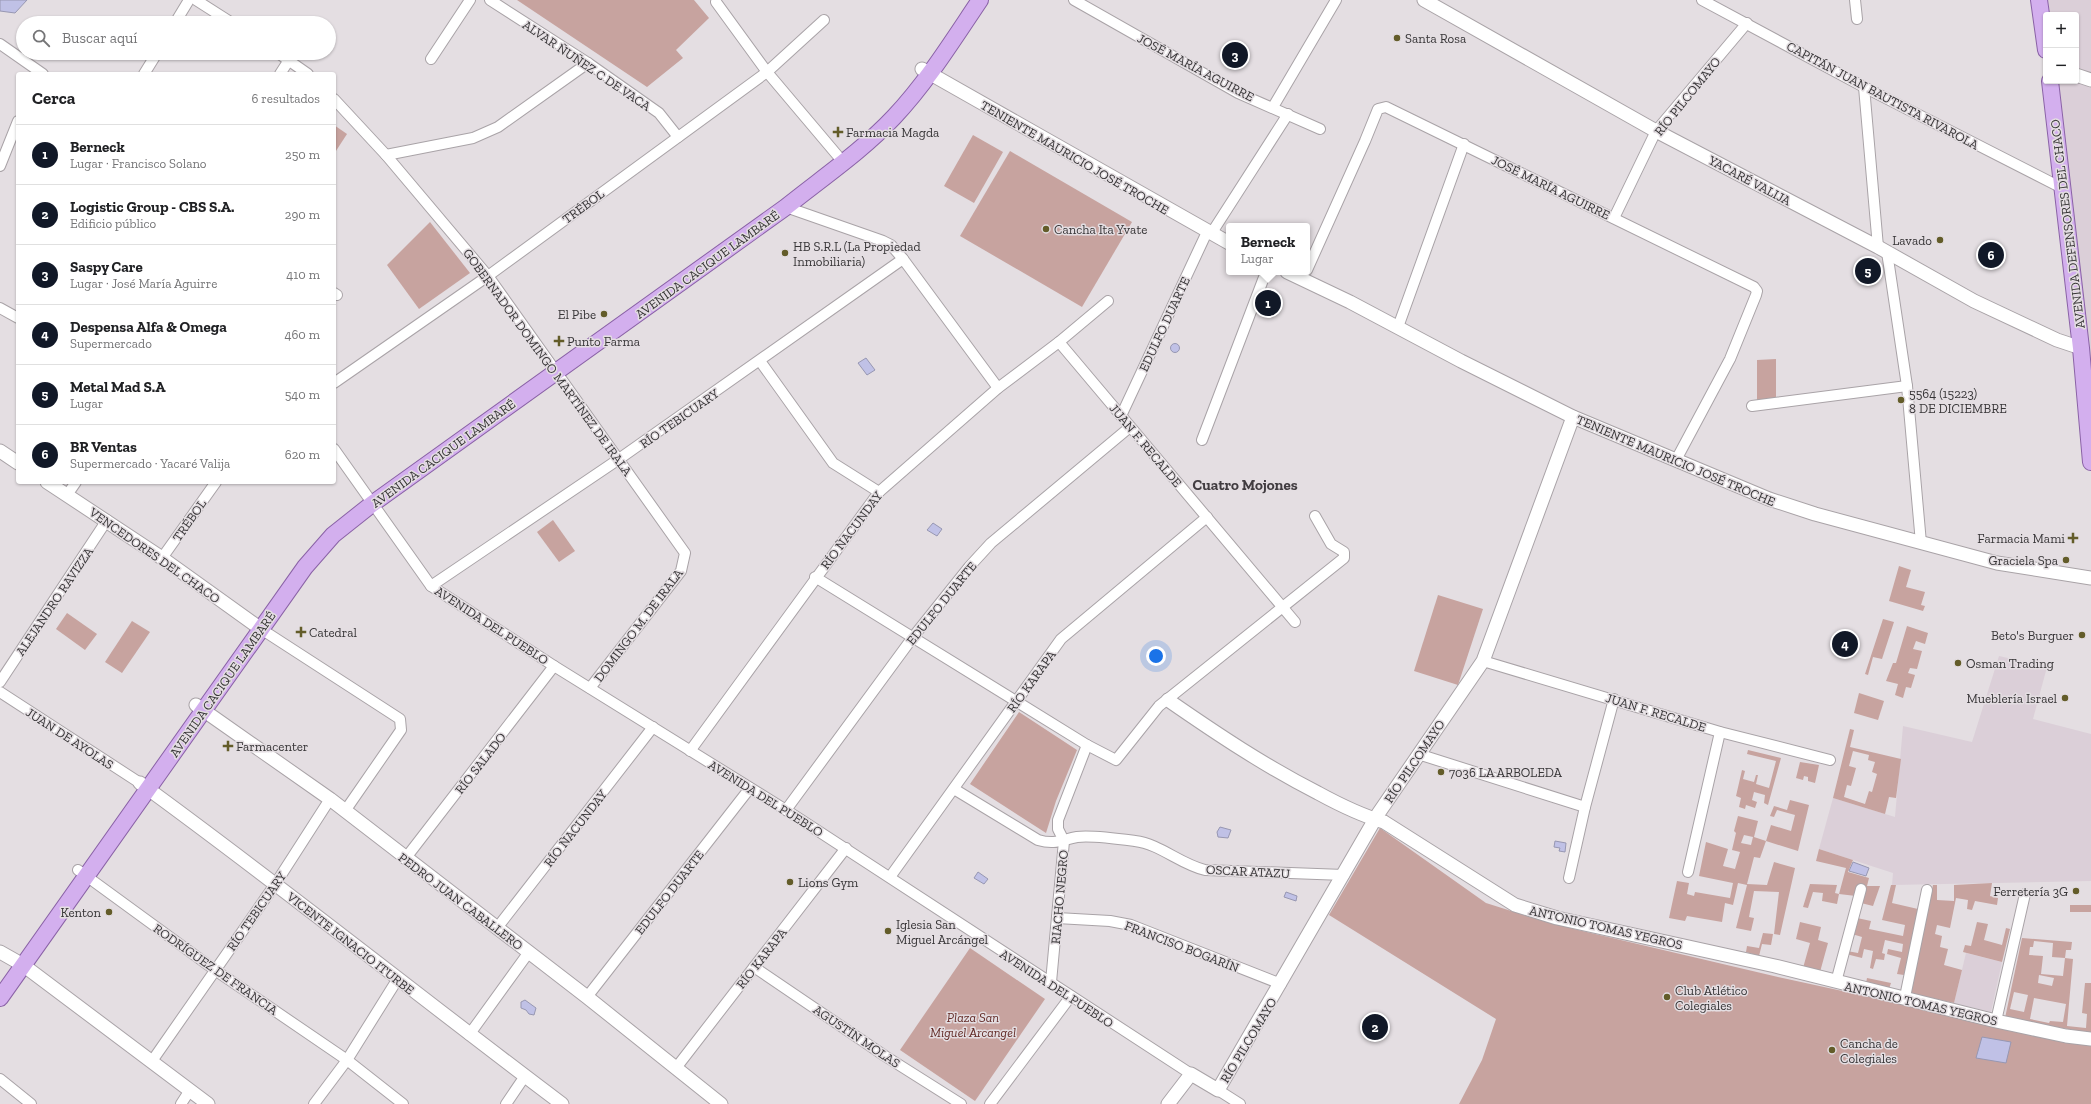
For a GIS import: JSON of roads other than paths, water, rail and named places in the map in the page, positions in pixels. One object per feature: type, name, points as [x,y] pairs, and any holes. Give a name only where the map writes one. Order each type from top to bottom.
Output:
[{"type":"main road","name":"AVENIDA CACIQUE LAMBARÉ","points":[[926,71],[969,0]]},
{"type":"main road","name":"AVENIDA CACIQUE LAMBARÉ","points":[[0,998],[18,963],[258,626],[311,546],[337,521],[369,501],[610,329],[775,210],[840,159],[926,71],[980,0]]},
{"type":"main road","points":[[2039,0],[2046,48]]},
{"type":"main road","name":"AVENIDA DEFENSORES DEL CHACO","points":[[2050,84],[2086,349],[2091,462]]},
{"type":"main road","name":"AVENIDA CACIQUE LAMBARÉ","points":[[0,981],[18,963]]},
{"type":"street","points":[[179,16],[189,0]]},
{"type":"street","points":[[196,0],[221,16]]},
{"type":"street","points":[[431,59],[470,0]]},
{"type":"street","name":"ALVAR ÑUÑEZ C DE VACA","points":[[490,0],[588,63],[659,113],[678,136]]},
{"type":"street","name":"JOSÉ MARÍA AGUIRRE","points":[[1074,0],[1238,93],[1273,107],[1320,129]]},
{"type":"street","points":[[1273,107],[1336,0]]},
{"type":"street","name":"YACARÉ VALIJA","points":[[1424,0],[1656,131],[1883,249],[1974,302],[2057,340],[2086,349]]},
{"type":"street","name":"CAPITÁN JUAN BAUTISTA RIVAROLA","points":[[1702,0],[1864,87],[2064,189]]},
{"type":"street","points":[[1855,0],[1857,19]]},
{"type":"street","points":[[716,2],[767,72],[840,159]]},
{"type":"street","name":"TRÉBOL","points":[[336,381],[488,276],[767,72],[824,20]]},
{"type":"street","name":"RÍO PILCOMAYO","points":[[1614,218],[1656,131],[1747,23]]},
{"type":"street","points":[[0,44],[16,56]]},
{"type":"street","points":[[22,60],[38,72]]},
{"type":"street","points":[[145,72],[153,60]]},
{"type":"street","points":[[281,72],[289,60],[305,72]]},
{"type":"street","points":[[386,155],[473,138],[498,127],[588,63]]},
{"type":"street","name":"TENIENTE MAURICIO JOSÉ TROCHE","points":[[926,71],[1226,242]]},
{"type":"street","points":[[2079,76],[2091,80]]},
{"type":"street","points":[[1864,87],[1883,249],[1907,386],[1921,543]]},
{"type":"street","name":"GOBERNADOR DOMINGO MARTÍNEZ DE IRALA","points":[[336,101],[386,155],[488,276],[620,459],[685,553],[685,561]]},
{"type":"street","name":"JOSÉ MARÍA AGUIRRE","points":[[1310,265],[1378,109],[1381,107],[1386,107],[1754,287],[1757,291],[1756,295],[1730,359],[1676,460]]},
{"type":"street","name":"EDULFO DUARTE","points":[[1121,416],[1209,233],[1288,114]]},
{"type":"street","points":[[0,166],[16,126]]},
{"type":"street","points":[[1398,327],[1464,144]]},
{"type":"street","points":[[775,210],[883,241],[891,245],[903,259],[998,388]]},
{"type":"street","name":"RÍO TEBICUARY","points":[[431,586],[620,459],[903,259]]},
{"type":"street","points":[[1202,440],[1265,275]]},
{"type":"street","name":"TENIENTE MAURICIO JOSÉ TROCHE","points":[[1308,275],[1398,327],[1573,417],[1769,499],[1815,514],[1997,563],[2091,578]]},
{"type":"street","name":"RÍO ÑACUNDAY","points":[[690,751],[815,577],[879,492],[998,388],[1059,342],[1108,302]]},
{"type":"street","points":[[0,308],[16,317]]},
{"type":"street","name":"JUAN F. RECALDE","points":[[1059,342],[1130,428],[1283,606],[1294,622]]},
{"type":"street","points":[[760,361],[833,462],[879,492]]},
{"type":"street","points":[[1752,406],[1907,386]]},
{"type":"street","name":"RÍO PILCOMAYO","points":[[1218,1090],[1281,984],[1374,821],[1418,754],[1483,661],[1573,417]]},
{"type":"street","name":"EDULFO DUARTE","points":[[786,810],[913,638],[969,567],[991,543],[1130,428]]},
{"type":"street","name":"AVENIDA DEL PUEBLO","points":[[336,452],[369,501],[431,586],[554,666],[846,848],[974,934],[1240,1104]]},
{"type":"street","points":[[1,453],[16,462]]},
{"type":"street","name":"VENCEDORES DEL CHACO","points":[[50,484],[107,520],[258,626]]},
{"type":"street","points":[[67,495],[75,484]]},
{"type":"street","name":"TRÉBOL","points":[[162,558],[215,484]]},
{"type":"street","points":[[815,577],[1087,745],[1116,760],[1150,716],[1345,555],[1344,552],[1331,544],[1315,516]]},
{"type":"street","name":"RÍO KARAPA","points":[[890,877],[1061,638],[1094,609],[1207,517]]},
{"type":"street","name":"ALEJANDRO RAVIZZA","points":[[0,682],[107,520]]},
{"type":"street","name":"DOMINGO M. DE IRALA","points":[[590,688],[681,571],[685,561]]},
{"type":"street","points":[[258,626],[400,719],[401,730],[345,812]]},
{"type":"street","name":"JUAN F. RECALDE","points":[[1483,661],[1720,732],[1830,760]]},
{"type":"street","name":"RÍO SALADO","points":[[405,859],[554,666]]},
{"type":"street","name":"JUAN DE AYOLAS","points":[[0,692],[144,786]]},
{"type":"street","points":[[1569,878],[1585,807],[1614,699]]},
{"type":"street","name":"ANTONIO TOMAS YEGROS","points":[[1168,700],[1240,749],[1287,777],[1374,821],[1384,822],[1515,906],[1557,918],[1768,964],[1996,1021],[2066,1036],[2091,1039]]},
{"type":"street","name":"PEDRO JUAN CABALLERO","points":[[200,708],[330,800],[587,997],[721,1104]]},
{"type":"street","name":"RÍO ÑACUNDAY","points":[[497,928],[652,727]]},
{"type":"street","points":[[1688,872],[1720,732]]},
{"type":"street","name":"RIACHO NEGRO","points":[[1051,982],[1064,841],[1058,829],[1058,820],[1087,745]]},
{"type":"street","points":[[1418,754],[1585,807]]},
{"type":"street","name":"VICENTE IGNACIO ITURBE","points":[[144,786],[276,883],[469,1035],[562,1104]]},
{"type":"street","name":"EDULFO DUARTE","points":[[587,997],[750,788]]},
{"type":"street","name":"OSCAR ATAZU","points":[[954,789],[1038,840],[1050,843],[1077,837],[1148,843],[1194,868],[1218,872],[1344,875]]},
{"type":"street","name":"RÍO TEBICUARY","points":[[152,1061],[276,883],[330,800]]},
{"type":"street","name":"RÍO KARAPA","points":[[676,1068],[846,848]]},
{"type":"street","name":"RODRÍGUEZ DE FRANCIA","points":[[82,873],[215,970],[347,1060],[403,1104]]},
{"type":"street","points":[[1836,982],[1861,889]]},
{"type":"street","points":[[1905,998],[1926,890]]},
{"type":"street","points":[[1996,1021],[2025,894]]},
{"type":"street","name":"FRANCISO BOGARÍN","points":[[1057,918],[1110,921],[1126,924],[1281,984]]},
{"type":"street","points":[[0,952],[18,963],[208,1104]]},
{"type":"street","points":[[469,1035],[529,952]]},
{"type":"street","name":"AGUSTÍN MOLAS","points":[[754,967],[885,1056],[961,1104]]},
{"type":"street","points":[[314,1104],[347,1060],[398,980]]},
{"type":"street","points":[[990,1104],[1071,996]]},
{"type":"street","points":[[1168,1104],[1191,1074]]},
{"type":"street","points":[[506,1104],[525,1076]]},
{"type":"street","points":[[0,1079],[31,1104]]},
{"type":"street","points":[[181,1104],[190,1090]]},
{"type":"water","points":[[0,0],[27,0],[15,13],[0,11]]},
{"type":"water","points":[[1175,343],[1180,348],[1175,353],[1170,348]]},
{"type":"water","points":[[866,358],[875,370],[867,375],[858,363]]},
{"type":"water","points":[[933,523],[942,529],[937,536],[927,530]]},
{"type":"water","points":[[1220,827],[1231,830],[1228,838],[1218,837],[1217,832]]},
{"type":"water","points":[[1555,841],[1566,843],[1565,852],[1559,851],[1560,848],[1554,847]]},
{"type":"water","points":[[1853,862],[1869,868],[1866,876],[1849,871]]},
{"type":"water","points":[[978,872],[988,879],[984,884],[974,878]]},
{"type":"water","points":[[1286,892],[1297,896],[1296,901],[1284,897]]},
{"type":"water","points":[[525,1000],[536,1008],[534,1015],[529,1014],[526,1010],[521,1008],[521,1002]]},
{"type":"water","points":[[1982,1037],[2011,1042],[2006,1063],[1976,1058]]},
{"type":"place","name":"Santa Rosa","points":[[1397,38]]},
{"type":"place","name":"Saspy Care","points":[[1235,55]]},
{"type":"place","name":"Farmacia Magda","points":[[838,132]]},
{"type":"place","name":"Cancha Ita Yvate","points":[[1046,229]]},
{"type":"place","name":"Lavado","points":[[1940,240]]},
{"type":"place","name":"HB S.R.L (La Propiedad Inmobiliaria)","points":[[785,253]]},
{"type":"place","name":"BR Ventas","points":[[1991,255]]},
{"type":"place","name":"Metal Mad S.A","points":[[1868,271]]},
{"type":"place","name":"Berneck","points":[[1268,303]]},
{"type":"place","name":"El Pibe","points":[[604,314]]},
{"type":"place","name":"Punto Farma","points":[[559,341]]},
{"type":"place","name":"5564 (15223) 8 DE DICIEMBRE","points":[[1901,400]]},
{"type":"place","name":"Farmacia Mami","points":[[2073,538]]},
{"type":"place","name":"Graciela Spa","points":[[2066,560]]},
{"type":"place","name":"Catedral","points":[[301,632]]},
{"type":"place","name":"Beto's Burguer","points":[[2082,635]]},
{"type":"place","name":"Despensa Alfa & Omega","points":[[1845,644]]},
{"type":"place","name":"Osman Trading","points":[[1958,663]]},
{"type":"place","name":"Mueblería Israel","points":[[2065,698]]},
{"type":"place","name":"Farmacenter","points":[[228,746]]},
{"type":"place","name":"7036 LA ARBOLEDA","points":[[1441,772]]},
{"type":"place","name":"Lions Gym","points":[[790,882]]},
{"type":"place","name":"Ferretería 3G","points":[[2076,891]]},
{"type":"place","name":"Kenton","points":[[109,912]]},
{"type":"place","name":"Iglesia San Miguel Arcángel","points":[[888,931]]},
{"type":"place","name":"Club Atlético Colegiales","points":[[1667,997]]},
{"type":"place","name":"Logistic Group - CBS S.A.","points":[[1375,1027]]},
{"type":"place","name":"Cancha de Colegiales","points":[[1832,1050]]},
{"type":"district","name":"Cuatro Mojones","points":[[1245,485]]},
{"type":"park label","name":"Plaza San Miguel Arcangel","points":[[973,1024]]}]
